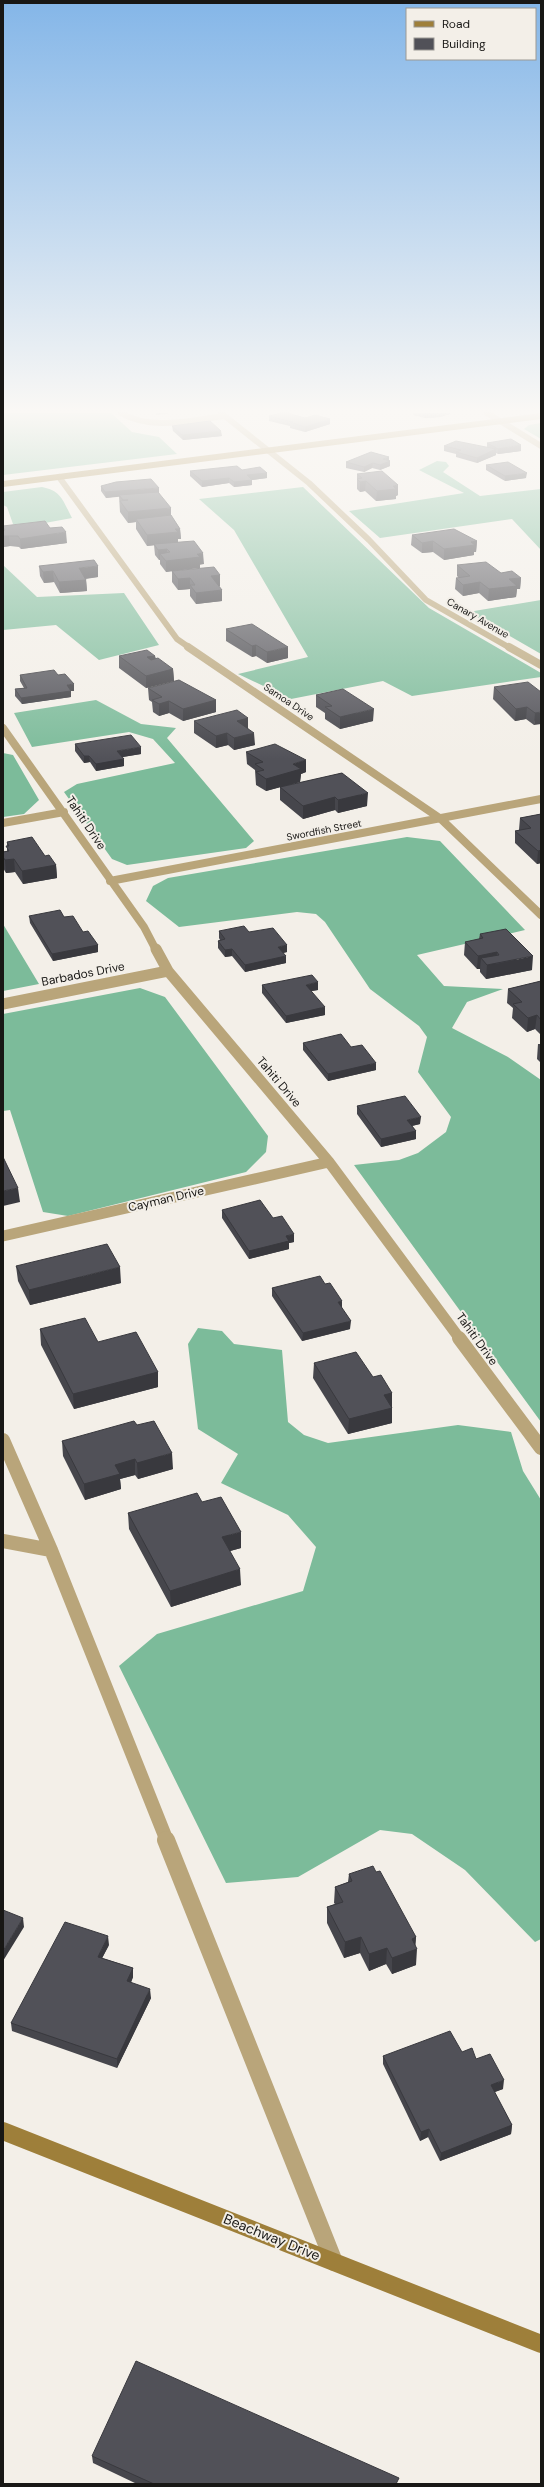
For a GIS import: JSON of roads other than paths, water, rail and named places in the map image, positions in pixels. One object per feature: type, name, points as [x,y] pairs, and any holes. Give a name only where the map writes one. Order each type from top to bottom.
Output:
[{"type":"street","name":"Samoa Drive","points":[[97,529],[177,639],[441,819],[541,915]]},
{"type":"street","name":"Canary Avenue","points":[[357,529],[426,600],[541,665]]},
{"type":"street","name":"Tahiti Drive","points":[[3,728],[64,812],[110,881],[144,927],[168,971],[329,1162],[541,1448]]},
{"type":"street","name":"Swordfish Street","points":[[110,881],[541,799]]},
{"type":"street","points":[[3,823],[64,812]]},
{"type":"street","name":"Barbados Drive","points":[[3,1004],[168,971]]},
{"type":"street","name":"Cayman Drive","points":[[3,1236],[329,1162]]},
{"type":"street","points":[[3,1440],[51,1550],[334,2262]]},
{"type":"street","points":[[3,1541],[51,1550]]},
{"type":"street","name":"Beachway Drive","points":[[3,2130],[541,2344]]}]
